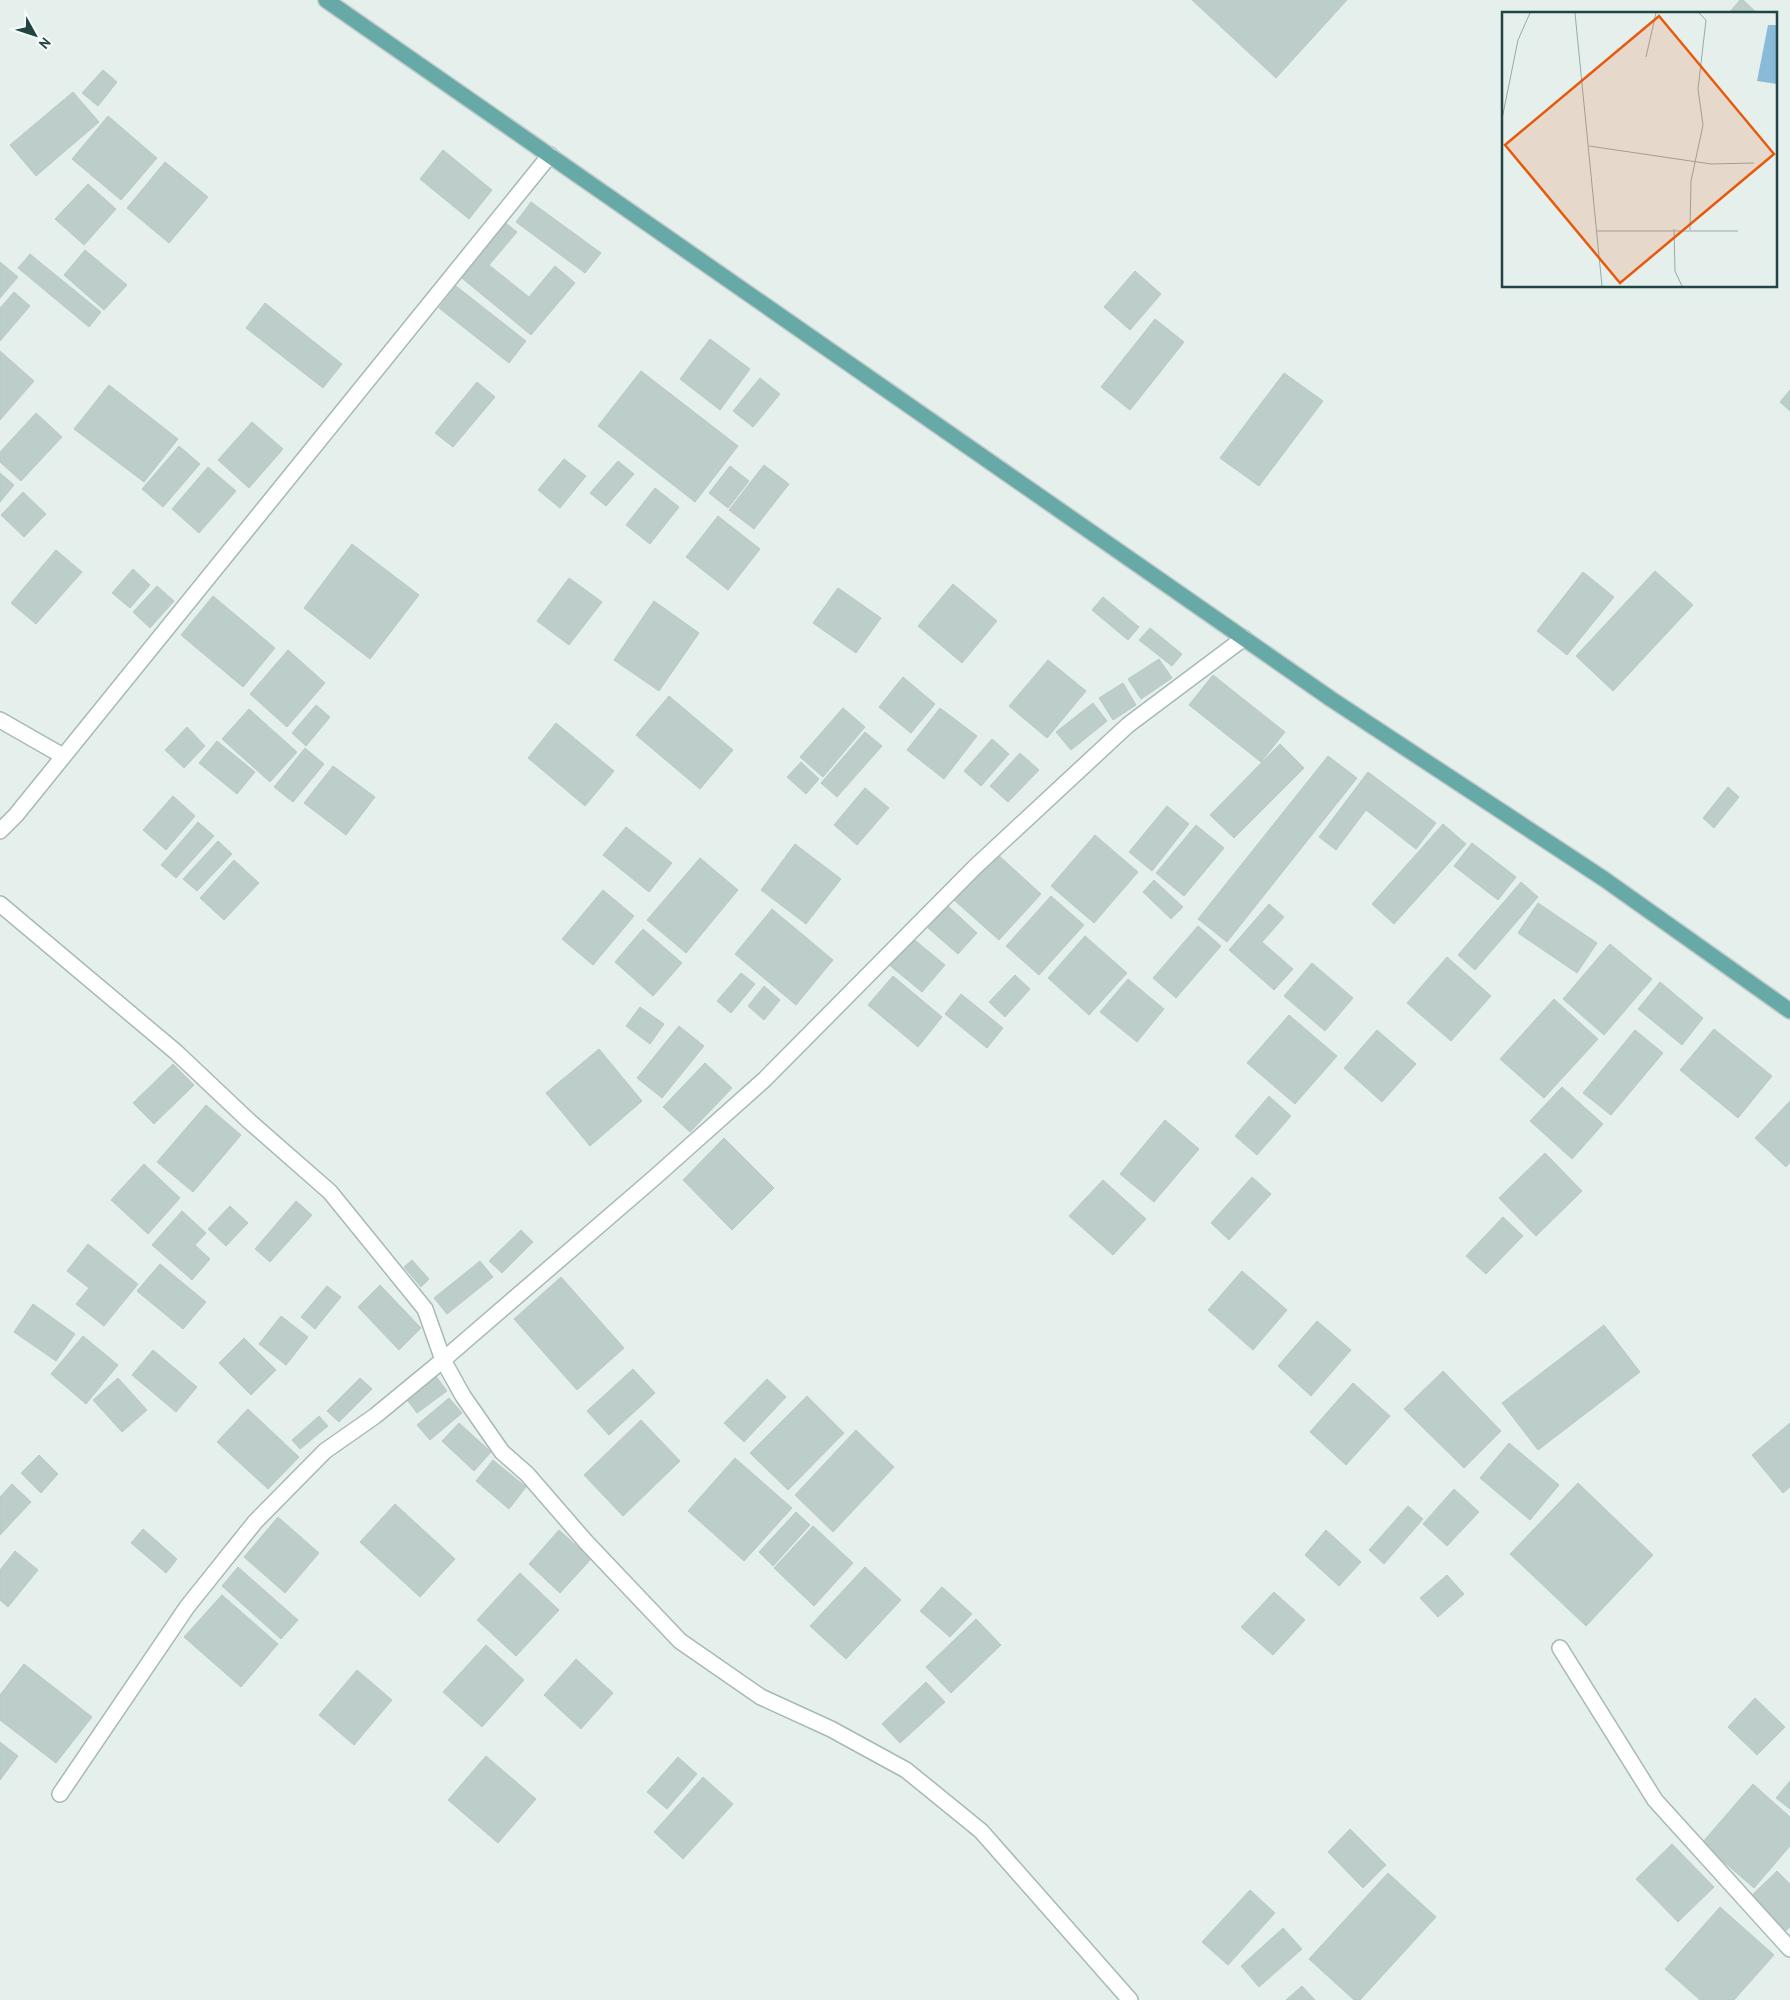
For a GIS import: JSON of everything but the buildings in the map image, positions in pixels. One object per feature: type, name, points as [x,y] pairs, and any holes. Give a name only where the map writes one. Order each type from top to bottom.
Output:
[{"type":"main road","points":[[326,0],[1331,699],[1604,879],[1790,1011]]},
{"type":"street","points":[[0,831],[16,815],[550,155]]},
{"type":"street","points":[[60,1794],[187,1606],[255,1522],[325,1451],[375,1416],[443,1360],[654,1178],[765,1079],[975,867],[1128,725],[1244,638]]},
{"type":"street","points":[[0,720],[63,756]]},
{"type":"street","points":[[0,904],[176,1052],[248,1121],[330,1192],[425,1309],[443,1360],[463,1396],[502,1452],[527,1474],[586,1542],[680,1641],[761,1698],[831,1729],[906,1770],[981,1831],[1130,2000]]},
{"type":"street","points":[[1560,1648],[1655,1800],[1790,1948]]}]
